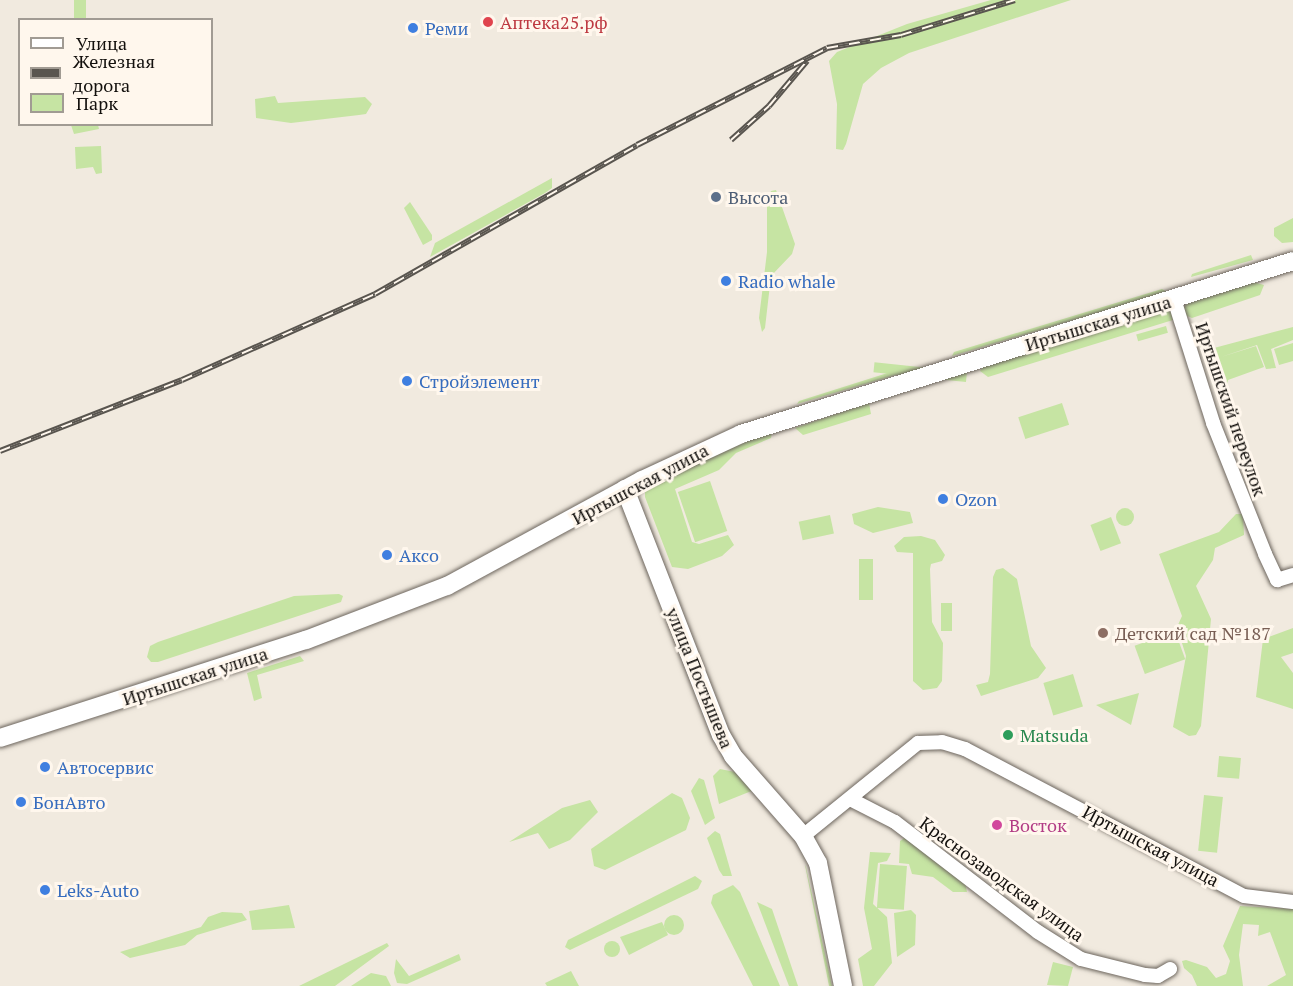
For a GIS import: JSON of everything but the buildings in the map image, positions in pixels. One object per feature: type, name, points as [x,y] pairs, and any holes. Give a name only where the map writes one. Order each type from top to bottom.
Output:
[{"type":"main road","name":"Иртышская улица","points":[[0,738],[306,640],[401,604],[494,563],[625,489],[713,446],[785,418],[1293,261]]},
{"type":"main road","name":"улица Постышева","points":[[625,489],[721,735],[733,756],[803,836],[818,863],[843,986]]},
{"type":"street","name":"Иртышский переулок","points":[[1174,299],[1207,394],[1213,423],[1265,554],[1277,580],[1293,575]]},
{"type":"street","name":"Иртышская улица","points":[[803,836],[852,800],[918,744],[932,741],[954,744],[1244,896],[1293,902]]},
{"type":"street","name":"Краснозаводская улица","points":[[852,800],[895,822],[1038,932],[1081,959],[1145,975],[1158,975],[1170,969]]},
{"type":"green space","points":[[74,0],[86,0],[86,18],[74,18]]},
{"type":"green space","points":[[991,0],[1071,0],[909,53],[881,68],[863,84],[846,144],[843,150],[836,149],[837,104],[829,61],[837,52],[907,24]]},
{"type":"green space","points":[[275,96],[278,103],[365,97],[372,104],[366,114],[359,115],[291,123],[256,118],[255,99]]},
{"type":"green space","points":[[71,126],[98,126],[99,129],[74,134]]},
{"type":"green space","points":[[101,146],[102,173],[96,174],[93,167],[76,169],[75,147]]},
{"type":"green space","points":[[552,178],[552,188],[545,193],[430,257],[435,243]]},
{"type":"green space","points":[[776,190],[795,244],[792,254],[771,276],[765,328],[762,332],[759,318],[767,252],[767,201],[771,191]]},
{"type":"green space","points":[[410,202],[432,235],[432,240],[423,245],[404,208]]},
{"type":"green space","points":[[1293,218],[1293,242],[1282,243],[1274,236],[1274,228]]},
{"type":"green space","points":[[1251,255],[1253,260],[1191,277],[1192,274]]},
{"type":"green space","points":[[1253,282],[1264,285],[1260,295],[1192,318],[1185,315],[1183,308],[1188,303]]},
{"type":"green space","points":[[1162,289],[1167,292],[952,356],[954,352]]},
{"type":"green space","points":[[1171,311],[1173,320],[988,377],[980,371],[983,367]]},
{"type":"green space","points":[[1166,326],[1168,333],[1138,341],[1136,335]]},
{"type":"green space","points":[[1293,327],[1293,340],[1271,349],[1276,368],[1266,369],[1257,345],[1221,357],[1256,346],[1264,367],[1228,380],[1227,389],[1215,391],[1199,343],[1211,341],[1214,348]]},
{"type":"green space","points":[[1293,343],[1293,361],[1279,365],[1274,349]]},
{"type":"green space","points":[[875,362],[967,372],[966,382],[873,372]]},
{"type":"green space","points":[[897,370],[902,373],[797,404],[799,401]]},
{"type":"green space","points":[[869,403],[871,414],[803,435],[795,428]]},
{"type":"green space","points":[[1062,403],[1069,425],[1025,439],[1018,417]]},
{"type":"green space","points":[[772,431],[771,438],[736,453],[719,470],[675,489],[692,542],[699,544],[728,535],[734,545],[722,556],[688,569],[672,567],[645,497],[645,487],[650,480]]},
{"type":"green space","points":[[710,481],[727,531],[695,542],[678,492]]},
{"type":"green space","points":[[878,507],[910,512],[913,523],[873,533],[854,524],[852,514]]},
{"type":"green space","points":[[1125,508],[1131,511],[1134,517],[1131,523],[1125,526],[1119,523],[1116,517],[1119,511]]},
{"type":"green space","points":[[1236,514],[1243,514],[1244,535],[1215,548],[1213,560],[1196,586],[1211,619],[1201,726],[1196,735],[1189,736],[1173,727],[1186,656],[1177,627],[1182,616],[1159,554],[1219,532]]},
{"type":"green space","points":[[830,515],[834,534],[803,540],[799,522]]},
{"type":"green space","points":[[1111,517],[1121,543],[1100,551],[1090,525]]},
{"type":"green space","points":[[921,536],[935,540],[945,555],[942,561],[931,564],[930,569],[932,622],[943,643],[942,681],[937,688],[923,690],[913,681],[913,553],[897,552],[894,546],[904,537]]},
{"type":"green space","points":[[859,559],[873,559],[873,600],[859,600]]},
{"type":"green space","points":[[1003,568],[1017,579],[1031,646],[1046,668],[1038,678],[981,696],[976,685],[988,682],[990,674],[993,577],[996,570]]},
{"type":"green space","points":[[339,594],[343,596],[341,602],[158,662],[151,662],[147,657],[150,646],[158,642],[294,596]]},
{"type":"green space","points":[[941,603],[952,603],[952,631],[941,631]]},
{"type":"green space","points":[[1293,628],[1293,653],[1281,657],[1293,673],[1293,709],[1256,697],[1263,639]]},
{"type":"green space","points":[[1175,631],[1185,659],[1145,674],[1135,646]]},
{"type":"green space","points":[[300,656],[304,661],[257,675],[262,698],[254,701],[247,673]]},
{"type":"green space","points":[[1073,674],[1083,707],[1053,716],[1043,683]]},
{"type":"green space","points":[[1139,693],[1131,725],[1096,705]]},
{"type":"green space","points":[[1219,756],[1241,758],[1239,779],[1217,777]]},
{"type":"green space","points":[[720,769],[735,772],[754,790],[719,804],[713,776]]},
{"type":"green space","points":[[699,778],[704,780],[715,818],[705,825],[691,791]]},
{"type":"green space","points":[[672,793],[682,798],[690,818],[686,830],[605,870],[594,866],[591,849]]},
{"type":"green space","points":[[1204,795],[1223,797],[1217,853],[1198,851]]},
{"type":"green space","points":[[590,800],[598,812],[570,840],[549,849],[538,833],[509,842],[562,808]]},
{"type":"green space","points":[[715,831],[720,834],[732,876],[723,876],[719,870],[707,838]]},
{"type":"green space","points":[[906,837],[965,883],[967,892],[953,892],[933,877],[912,874],[909,864],[899,863],[900,841]]},
{"type":"green space","points":[[870,852],[891,853],[887,861],[878,863],[873,904],[887,917],[892,963],[874,986],[863,986],[858,959],[872,949],[864,908]]},
{"type":"green space","points":[[880,864],[907,866],[904,910],[877,908]]},
{"type":"green space","points":[[805,865],[806,867],[832,986],[829,986]]},
{"type":"green space","points":[[695,876],[702,881],[698,889],[570,950],[565,947],[568,940]]},
{"type":"green space","points":[[733,885],[740,892],[780,986],[753,986],[711,903],[713,895]]},
{"type":"green space","points":[[757,902],[772,909],[798,986],[789,986]]},
{"type":"green space","points":[[289,905],[295,928],[252,930],[249,911]]},
{"type":"green space","points":[[1240,906],[1293,909],[1293,986],[1267,986],[1286,975],[1270,932],[1258,936],[1259,925],[1243,924],[1239,955],[1243,986],[1197,986],[1192,975],[1184,968],[1182,961],[1186,960],[1207,967],[1216,978],[1226,974],[1230,961],[1223,946]]},
{"type":"green space","points":[[911,910],[916,915],[915,945],[897,957],[894,913]]},
{"type":"green space","points":[[222,912],[242,913],[247,920],[197,935],[185,945],[130,958],[120,952],[201,927],[208,917]]},
{"type":"green space","points":[[674,915],[681,918],[684,925],[681,932],[674,935],[667,932],[664,925],[667,918]]},
{"type":"green space","points":[[662,922],[668,935],[629,955],[620,937]]},
{"type":"green space","points":[[609,941],[615,941],[620,949],[618,955],[609,957],[604,952],[604,946]]},
{"type":"green space","points":[[387,943],[389,946],[335,986],[299,986]]},
{"type":"green space","points":[[459,954],[461,960],[407,984],[397,983],[394,973],[396,959],[409,976]]},
{"type":"green space","points":[[1053,962],[1073,967],[1068,986],[1047,985]]},
{"type":"green space","points":[[571,971],[579,986],[547,986],[545,983]]},
{"type":"green space","points":[[371,973],[386,976],[391,986],[351,986]]},
{"type":"railway","points":[[0,451],[182,380],[375,294],[637,145],[827,48],[901,35],[1015,0]]},
{"type":"railway","points":[[731,140],[769,106],[807,61]]},
{"type":"place","name":"Аптека25.рф","points":[[488,22]]},
{"type":"place","name":"Реми","points":[[413,28]]},
{"type":"place","name":"Высота","points":[[716,197]]},
{"type":"place","name":"Radio whale","points":[[726,281]]},
{"type":"place","name":"Стройэлемент","points":[[407,381]]},
{"type":"place","name":"Ozon","points":[[943,499]]},
{"type":"place","name":"Аксо","points":[[387,555]]},
{"type":"place","name":"Детский сад №187","points":[[1103,633]]},
{"type":"place","name":"Matsuda","points":[[1008,735]]},
{"type":"place","name":"Автосервис","points":[[45,767]]},
{"type":"place","name":"БонАвто","points":[[21,802]]},
{"type":"place","name":"Восток","points":[[997,825]]},
{"type":"place","name":"Leks-Auto","points":[[45,890]]}]
